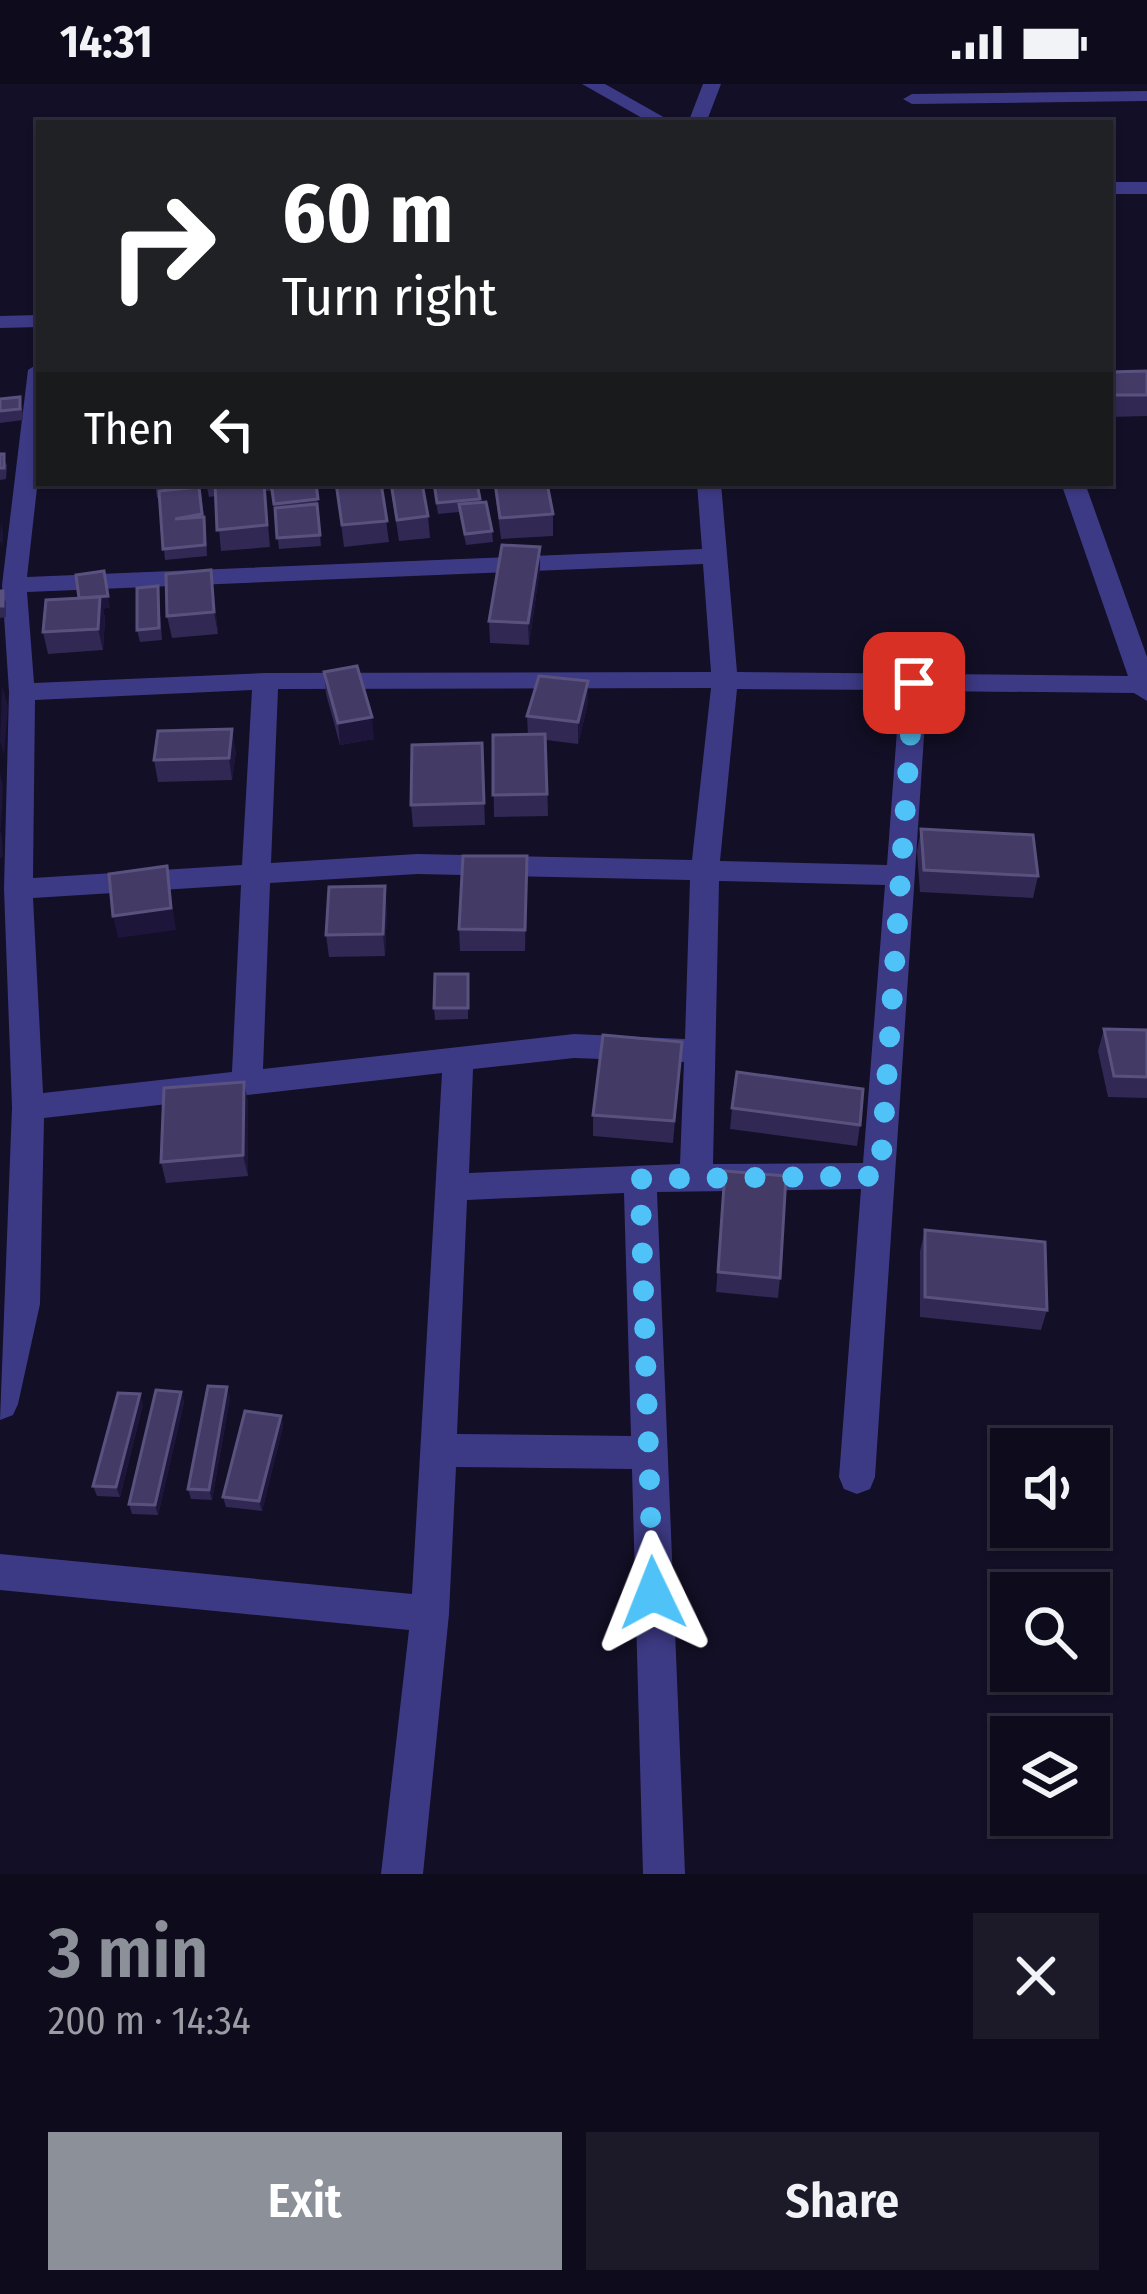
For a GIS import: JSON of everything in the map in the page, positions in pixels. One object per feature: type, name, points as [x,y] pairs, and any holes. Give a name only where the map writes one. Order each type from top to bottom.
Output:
[{"type":"street","points":[[591,84],[659,120]]},
{"type":"street","points":[[698,120],[712,84]]},
{"type":"street","points":[[912,99],[1147,96]]},
{"type":"street","points":[[1113,188],[1147,188]]},
{"type":"street","points":[[0,322],[36,321]]},
{"type":"street","points":[[0,1404],[23,1304],[28,1107],[18,889],[22,692],[14,585],[36,396]]},
{"type":"street","points":[[696,1177],[705,869],[725,680],[710,486]]},
{"type":"street","points":[[22,692],[265,681],[725,680],[1146,688],[1074,486]]},
{"type":"street","points":[[14,585],[713,556]]},
{"type":"street","points":[[247,1080],[260,874],[265,681]]},
{"type":"street","points":[[857,1477],[914,683]]},
{"type":"street","points":[[18,889],[417,864],[897,875]]},
{"type":"street","points":[[28,1107],[574,1046],[700,1051]]},
{"type":"street","points":[[402,1874],[430,1613],[458,1058]]},
{"type":"street","points":[[452,1187],[696,1177],[880,1176]]},
{"type":"street","points":[[640,1179],[664,1874]]},
{"type":"street","points":[[439,1450],[649,1453]]},
{"type":"street","points":[[0,1572],[430,1613]]},
{"type":"building","points":[[1147,371],[1147,395],[1113,395],[1113,372]]},
{"type":"building","points":[[20,397],[20,409],[0,411],[0,399]]},
{"type":"building","points":[[215,486],[264,486],[267,525],[217,530]]},
{"type":"building","points":[[271,486],[316,486],[318,499],[274,504]]},
{"type":"building","points":[[336,486],[381,486],[387,521],[342,525]]},
{"type":"building","points":[[391,486],[423,486],[428,516],[397,520]]},
{"type":"building","points":[[434,486],[478,486],[480,499],[437,503]]},
{"type":"building","points":[[495,486],[548,486],[553,514],[500,518]]},
{"type":"building","points":[[199,487],[202,514],[175,519],[204,517],[205,545],[163,549],[159,491]]},
{"type":"building","points":[[486,502],[492,531],[465,534],[459,504]]},
{"type":"building","points":[[317,504],[320,535],[277,538],[275,508]]},
{"type":"building","points":[[502,545],[540,547],[528,623],[489,621]]},
{"type":"building","points":[[211,570],[214,612],[167,616],[166,574]]},
{"type":"building","points":[[104,571],[108,596],[79,598],[76,575]]},
{"type":"building","points":[[158,586],[159,628],[137,630],[137,588]]},
{"type":"building","points":[[100,597],[98,629],[43,632],[46,600]]},
{"type":"building","points":[[357,666],[372,717],[338,723],[324,672]]},
{"type":"building","points":[[539,676],[588,681],[578,722],[527,716]]},
{"type":"building","points":[[232,729],[229,758],[154,760],[158,731]]},
{"type":"building","points":[[545,734],[547,794],[493,795],[493,735]]},
{"type":"building","points":[[482,743],[484,803],[411,805],[412,745]]},
{"type":"building","points":[[921,829],[1033,835],[1038,876],[924,870]]},
{"type":"building","points":[[463,856],[527,856],[525,930],[459,929]]},
{"type":"building","points":[[167,866],[171,908],[113,916],[109,874]]},
{"type":"building","points":[[385,886],[383,934],[326,935],[329,887]]},
{"type":"building","points":[[435,974],[468,974],[468,1008],[434,1008]]},
{"type":"building","points":[[1104,1029],[1147,1030],[1147,1077],[1114,1076]]},
{"type":"building","points":[[603,1035],[682,1042],[674,1121],[593,1115]]},
{"type":"building","points":[[737,1072],[863,1089],[860,1125],[732,1108]]},
{"type":"building","points":[[244,1082],[243,1155],[161,1162],[164,1088]]},
{"type":"building","points":[[725,1171],[786,1176],[780,1278],[718,1272]]},
{"type":"building","points":[[925,1230],[1045,1242],[1047,1310],[925,1297]]},
{"type":"building","points":[[208,1386],[227,1387],[209,1490],[188,1489]]},
{"type":"building","points":[[156,1390],[181,1392],[155,1505],[129,1504]]},
{"type":"building","points":[[118,1393],[140,1394],[116,1487],[93,1486]]},
{"type":"building","points":[[245,1411],[281,1416],[259,1501],[223,1497]]},
{"type":"route","points":[[653,1593],[640,1179],[880,1176],[897,875],[914,683]]}]
